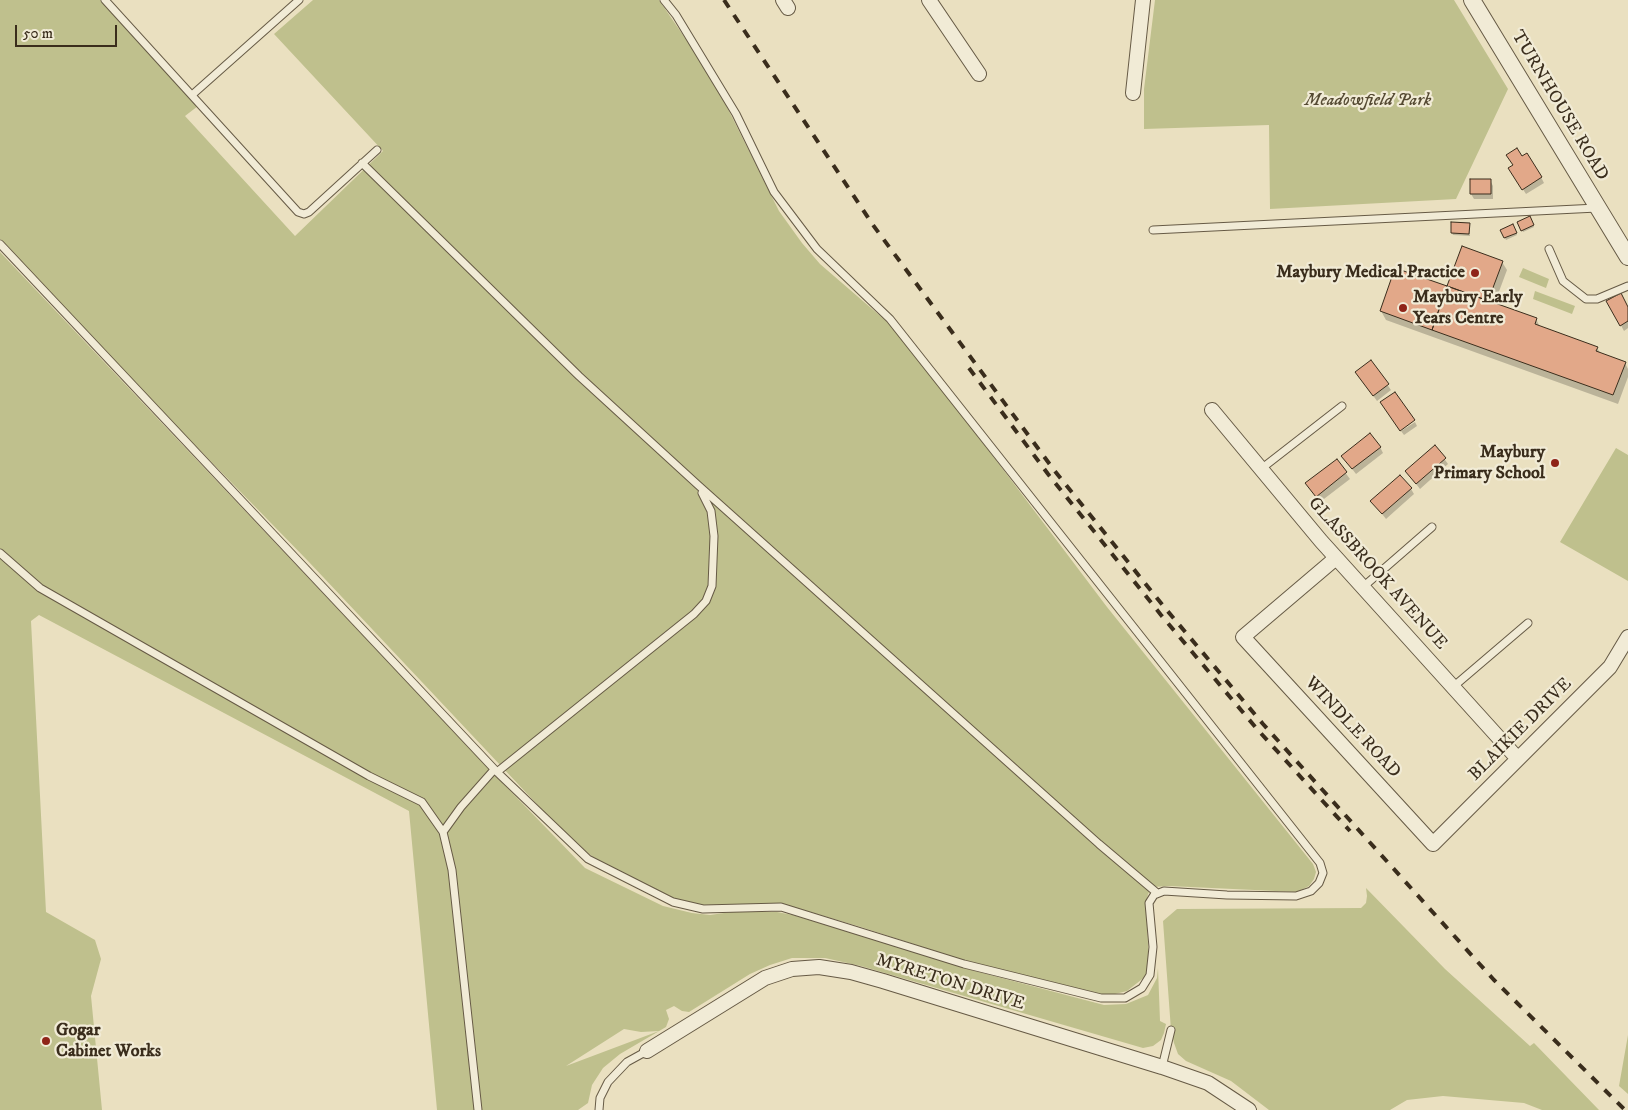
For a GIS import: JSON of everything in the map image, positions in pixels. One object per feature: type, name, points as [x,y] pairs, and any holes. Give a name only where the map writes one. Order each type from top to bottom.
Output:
[{"type":"street","points":[[930,0],[979,74]]},
{"type":"street","points":[[1133,93],[1143,0]]},
{"type":"street","name":"TURNHOUSE ROAD","points":[[1472,0],[1628,258]]},
{"type":"street","name":"GLASSBROOK AVENUE","points":[[1212,410],[1336,558],[1518,759]]},
{"type":"street","name":"WINDLE ROAD","points":[[1336,558],[1243,637],[1433,844]]},
{"type":"street","name":"BLAIKIE DRIVE","points":[[1433,844],[1610,667],[1628,636]]},
{"type":"street","name":"MYRETON DRIVE","points":[[647,1051],[765,978],[792,970],[819,967],[851,972],[883,981],[1208,1083],[1249,1110]]},
{"type":"lane","points":[[105,0],[298,212],[304,214],[309,212],[377,150]]},
{"type":"lane","points":[[192,95],[299,0]]},
{"type":"lane","points":[[0,244],[495,772],[588,859],[674,902],[703,909],[781,907],[964,964],[1100,998],[1125,998],[1142,988],[1150,975],[1153,947],[1149,903],[1154,894],[1164,891],[1227,896],[1296,896],[1311,891],[1319,883],[1322,873],[1320,863],[890,319],[817,249],[774,192],[736,114],[676,14],[664,0]]},
{"type":"lane","points":[[362,163],[579,376],[698,486],[1091,838],[1157,894]]},
{"type":"lane","points":[[1153,230],[1598,208]]},
{"type":"lane","points":[[1549,249],[1563,281],[1586,299],[1597,299],[1628,286]]},
{"type":"lane","points":[[1261,469],[1342,406]]},
{"type":"lane","points":[[443,832],[461,807],[495,772],[694,614],[706,601],[712,586],[713,523],[707,501],[698,486]]},
{"type":"lane","points":[[1363,588],[1432,527]]},
{"type":"lane","points":[[0,553],[40,588],[369,776],[422,802],[443,832],[452,870],[478,1110]]},
{"type":"lane","points":[[1453,687],[1528,623]]},
{"type":"lane","points":[[1162,1068],[1171,1030]]},
{"type":"lane","points":[[599,1110],[600,1098],[608,1082],[627,1062],[647,1051]]},
{"type":"green space","points":[[0,0],[101,0],[198,106],[185,116],[295,236],[383,151],[274,34],[313,0],[659,0],[713,79],[779,211],[802,243],[820,264],[900,333],[1107,607],[1313,864],[1316,872],[1314,879],[1309,886],[1297,892],[1169,886],[1153,887],[1148,894],[1146,906],[1149,962],[1146,976],[1127,991],[1107,996],[1045,983],[978,965],[783,904],[699,905],[672,898],[616,872],[589,854],[550,818],[308,561],[149,398],[0,239]]},
{"type":"green space","name":"Meadowfield Park","points":[[1155,0],[1454,0],[1508,89],[1456,199],[1270,209],[1269,125],[1144,129],[1144,89]]},
{"type":"green space","points":[[0,252],[585,868],[663,906],[710,915],[731,912],[777,912],[793,915],[975,971],[1104,1005],[1126,1004],[1148,995],[1157,978],[1158,968],[1160,1021],[1166,1024],[1161,1040],[1153,1046],[1143,1048],[861,966],[825,958],[792,958],[750,974],[689,1012],[682,1011],[674,1006],[666,1010],[669,1019],[666,1027],[620,1054],[603,1068],[592,1085],[588,1103],[578,1110],[437,1110],[409,811],[39,615],[31,621],[46,912],[95,940],[101,959],[91,996],[102,1110],[0,1110]],"holes":[[[624,1029],[641,1032],[659,1031],[566,1066]]]},
{"type":"green space","points":[[1523,268],[1549,279],[1546,288],[1519,277]]},
{"type":"green space","points":[[1535,291],[1575,306],[1572,314],[1533,299]]},
{"type":"green space","points":[[1616,448],[1628,455],[1628,581],[1560,542]]},
{"type":"green space","points":[[1366,888],[1445,969],[1530,1046],[1534,1043],[1599,1110],[1542,1110],[1524,1103],[1443,1096],[1407,1100],[1390,1110],[1269,1110],[1231,1081],[1186,1061],[1178,1054],[1171,1030],[1163,921],[1177,909],[1361,908],[1366,903]]},
{"type":"green space","points":[[1628,1035],[1628,1094],[1619,1086]]},
{"type":"building","points":[[1517,148],[1522,156],[1527,153],[1542,177],[1522,190],[1508,168],[1513,165],[1506,155]]},
{"type":"building","points":[[1470,179],[1491,179],[1491,194],[1470,194]]},
{"type":"building","points":[[1530,216],[1534,225],[1521,231],[1517,222]]},
{"type":"building","points":[[1451,222],[1470,223],[1469,234],[1451,233]]},
{"type":"building","points":[[1513,224],[1517,233],[1504,238],[1500,230]]},
{"type":"building","name":"Maybury Medical Practice","points":[[1462,246],[1503,261],[1488,301],[1447,286]]},
{"type":"building","points":[[1395,268],[1447,286],[1432,330],[1380,311]]},
{"type":"building","points":[[1447,286],[1537,318],[1535,324],[1598,347],[1596,351],[1626,362],[1613,395],[1432,330]]},
{"type":"building","points":[[1621,293],[1628,307],[1628,321],[1620,326],[1606,301]]},
{"type":"building","points":[[1371,360],[1389,384],[1373,396],[1355,372]]},
{"type":"building","points":[[1395,392],[1415,420],[1400,431],[1380,402]]},
{"type":"building","points":[[1370,433],[1381,447],[1352,469],[1341,456]]},
{"type":"building","points":[[1435,445],[1446,458],[1416,484],[1405,471]]},
{"type":"building","points":[[1337,459],[1347,472],[1316,497],[1305,483]]},
{"type":"building","points":[[1400,475],[1412,488],[1382,514],[1370,501]]},
{"type":"railway","points":[[724,0],[873,225],[1054,470],[1165,608],[1263,724],[1494,980],[1625,1110]]},
{"type":"railway","points":[[969,368],[1048,474],[1161,615],[1257,729],[1350,831]]},
{"type":"place","name":"Maybury Medical Practice","points":[[1475,273]]},
{"type":"place","name":"Maybury Early Years Centre","points":[[1403,308]]},
{"type":"place","name":"Maybury Primary School","points":[[1555,463]]},
{"type":"place","name":"Gogar Cabinet Works","points":[[46,1041]]}]
